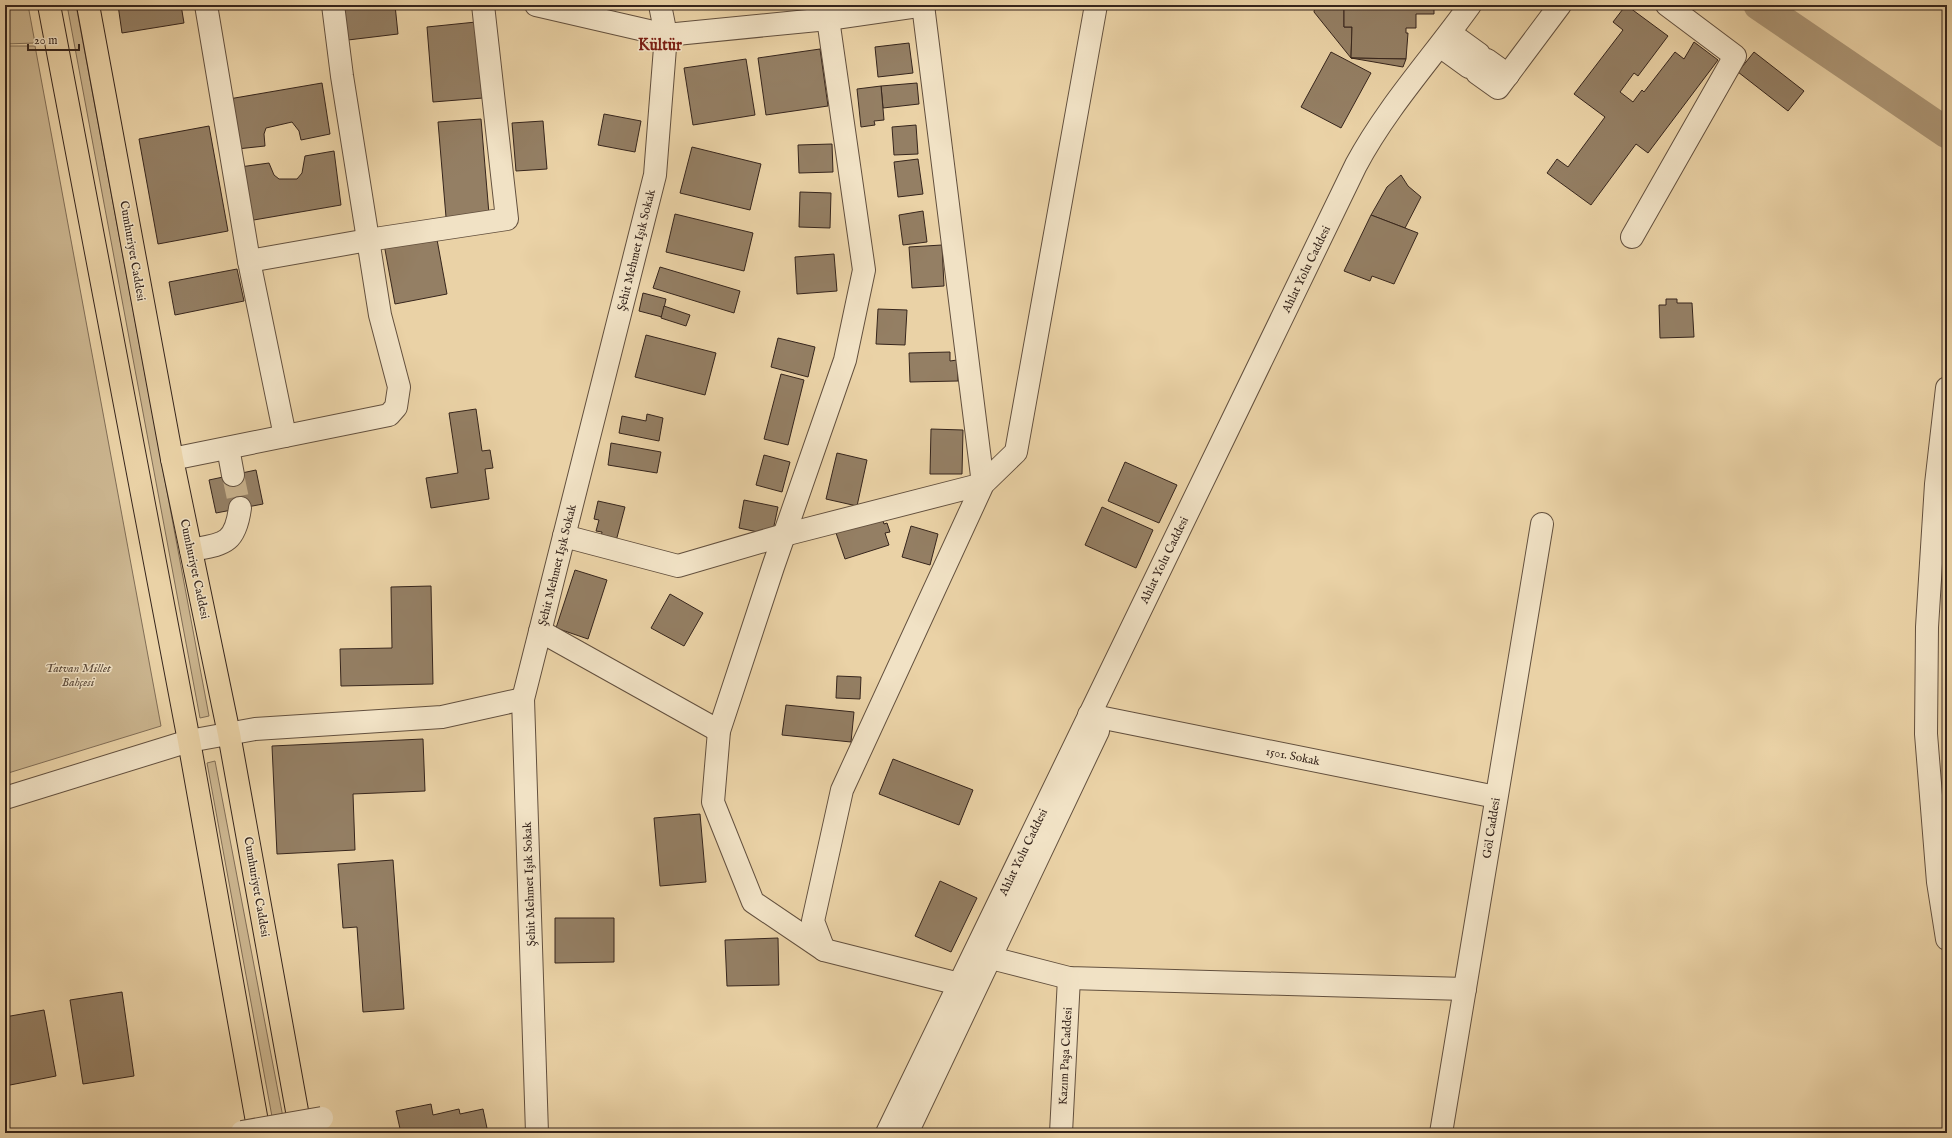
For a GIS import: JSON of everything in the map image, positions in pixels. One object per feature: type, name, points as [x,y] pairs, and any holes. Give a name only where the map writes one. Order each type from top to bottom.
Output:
[{"type":"highway","points":[[48,5],[189,741],[250,1132]]},
{"type":"highway","name":"Cumhuriyet Caddesi","points":[[88,5],[172,459],[229,734],[301,1133]]},
{"type":"street","points":[[206,5],[249,261],[285,436]]},
{"type":"street","points":[[172,459],[388,414],[396,406],[399,387],[380,315],[333,5]]},
{"type":"street","points":[[249,261],[368,240],[507,219],[483,5]]},
{"type":"street","points":[[536,5],[666,35],[827,12],[924,5],[983,484]]},
{"type":"street","name":"Şehit Mehmet Işık Sokak","points":[[537,1133],[523,699],[655,176],[666,35],[660,5]]},
{"type":"street","points":[[824,950],[813,921],[842,790],[983,484],[1016,452],[1096,5]]},
{"type":"street","name":"Ahlat Yolu Caddesi","points":[[887,1133],[967,987],[1230,442],[1386,140],[1450,43],[1470,5]]},
{"type":"street","name":"Ahlat Yolu Caddesi","points":[[1450,43],[1487,5]]},
{"type":"street","points":[[1450,43],[1478,63],[1498,88],[1560,5]]},
{"type":"street","points":[[1632,237],[1735,56],[1667,5]]},
{"type":"street","points":[[827,12],[864,270],[845,360],[784,535],[719,731],[713,802],[753,902],[824,950],[967,987]]},
{"type":"street","points":[[1947,388],[1936,484],[1927,627],[1926,734],[1938,882],[1947,939]]},
{"type":"street","points":[[228,448],[233,475]]},
{"type":"street","points":[[564,536],[678,566],[784,535],[983,484]]},
{"type":"street","points":[[191,550],[223,544],[238,527],[240,508]]},
{"type":"street","name":"Göl Caddesi","points":[[1441,1133],[1542,524]]},
{"type":"street","points":[[540,631],[719,731]]},
{"type":"street","points":[[5,798],[189,741],[255,729],[442,717],[523,699]]},
{"type":"street","name":"1501. Sokak","points":[[1097,717],[1496,797]]},
{"type":"street","points":[[983,954],[1069,978],[1465,989]]},
{"type":"street","name":"Kazım Paşa Caddesi","points":[[1062,1133],[1069,978]]},
{"type":"street","name":"Ahlat Yolu Caddesi","points":[[907,1133],[967,987]]},
{"type":"street","points":[[250,1132],[322,1118]]},
{"type":"green space","points":[[5,5],[28,5],[35,43],[5,44]]},
{"type":"green space","points":[[67,5],[76,5],[209,716],[200,718]]},
{"type":"green space","name":"Tatvan Millet Bahçesi","points":[[5,46],[35,46],[161,726],[5,774]]},
{"type":"green space","points":[[215,761],[286,1133],[275,1133],[207,763]]},
{"type":"building","points":[[118,5],[181,5],[184,23],[122,33]]},
{"type":"building","points":[[344,5],[395,5],[398,34],[348,40]]},
{"type":"building","points":[[1315,5],[1344,5],[1344,27],[1352,27],[1351,58],[1314,12]]},
{"type":"building","points":[[1344,5],[1434,5],[1434,14],[1416,14],[1416,28],[1406,28],[1406,33],[1408,33],[1406,59],[1351,58],[1352,27],[1344,27]]},
{"type":"building","points":[[1626,5],[1668,36],[1638,76],[1634,73],[1620,92],[1633,102],[1642,90],[1644,92],[1675,52],[1684,59],[1694,42],[1718,60],[1648,153],[1636,144],[1591,205],[1547,173],[1557,159],[1568,167],[1605,117],[1574,94],[1623,30],[1613,22]]},
{"type":"building","points":[[476,22],[483,98],[433,102],[427,27]]},
{"type":"building","points":[[909,43],[913,73],[878,77],[875,47]]},
{"type":"building","points":[[820,49],[828,106],[766,115],[758,58]]},
{"type":"building","points":[[1331,52],[1371,73],[1341,128],[1301,107]]},
{"type":"building","points":[[1754,52],[1804,91],[1788,111],[1738,72]]},
{"type":"building","points":[[1351,58],[1406,59],[1403,67]]},
{"type":"building","points":[[746,59],[755,115],[693,125],[684,68]]},
{"type":"building","points":[[322,83],[330,134],[301,140],[299,131],[292,122],[266,128],[264,134],[265,146],[237,149],[229,99]]},
{"type":"building","points":[[917,83],[919,104],[883,108],[881,86]]},
{"type":"building","points":[[881,86],[884,120],[874,121],[875,125],[861,127],[857,89]]},
{"type":"building","points":[[604,114],[641,121],[635,152],[598,145]]},
{"type":"building","points":[[481,119],[489,214],[446,217],[438,122]]},
{"type":"building","points":[[543,121],[547,169],[516,171],[512,123]]},
{"type":"building","points":[[916,125],[918,154],[894,155],[892,127]]},
{"type":"building","points":[[209,126],[228,231],[158,244],[139,139]]},
{"type":"building","points":[[832,144],[833,172],[799,173],[798,145]]},
{"type":"building","points":[[692,147],[761,164],[750,210],[680,193]]},
{"type":"building","points":[[334,151],[341,205],[248,221],[240,167],[269,163],[274,175],[279,179],[297,179],[302,173],[305,156]]},
{"type":"building","points":[[918,159],[923,194],[898,197],[894,162]]},
{"type":"building","points":[[1401,175],[1408,186],[1421,197],[1405,228],[1371,215],[1387,187]]},
{"type":"building","points":[[800,192],[831,193],[830,228],[799,227]]},
{"type":"building","points":[[923,211],[927,242],[903,245],[899,215]]},
{"type":"building","points":[[675,214],[753,233],[744,271],[666,252]]},
{"type":"building","points":[[1371,215],[1418,233],[1394,284],[1372,276],[1370,281],[1344,271]]},
{"type":"building","points":[[436,234],[447,294],[395,304],[384,244]]},
{"type":"building","points":[[942,245],[944,286],[912,288],[909,247]]},
{"type":"building","points":[[834,254],[837,291],[797,294],[795,257]]},
{"type":"building","points":[[660,267],[740,291],[734,313],[653,288]]},
{"type":"building","points":[[237,269],[244,301],[175,315],[169,282]]},
{"type":"building","points":[[643,293],[666,299],[662,317],[639,311]]},
{"type":"building","points":[[1666,299],[1677,299],[1677,303],[1692,303],[1694,337],[1660,338],[1659,305],[1666,305]]},
{"type":"building","points":[[664,306],[690,315],[686,326],[661,318]]},
{"type":"building","points":[[878,309],[907,310],[905,345],[876,344]]},
{"type":"building","points":[[646,335],[716,353],[705,395],[635,377]]},
{"type":"building","points":[[778,338],[815,347],[808,377],[771,367]]},
{"type":"building","points":[[950,352],[950,361],[957,360],[958,381],[910,382],[909,353]]},
{"type":"building","points":[[781,374],[804,380],[788,445],[764,439]]},
{"type":"building","points":[[476,409],[482,451],[490,450],[493,468],[485,469],[489,499],[431,508],[426,478],[458,473],[449,413]]},
{"type":"building","points":[[647,414],[663,418],[659,441],[619,433],[622,416],[646,421]]},
{"type":"building","points":[[931,429],[963,430],[962,474],[930,474]]},
{"type":"building","points":[[611,443],[661,452],[657,473],[608,465]]},
{"type":"building","points":[[837,453],[867,460],[857,506],[826,499]]},
{"type":"building","points":[[764,455],[790,462],[782,492],[756,485]]},
{"type":"building","points":[[1125,462],[1177,485],[1159,523],[1108,501]]},
{"type":"building","points":[[256,470],[263,504],[216,513],[209,480]]},
{"type":"building","points":[[744,500],[778,507],[772,535],[739,528]]},
{"type":"building","points":[[598,501],[625,507],[615,545],[600,542],[602,532],[596,531],[599,520],[594,519]]},
{"type":"building","points":[[1102,507],[1153,530],[1136,568],[1085,545]]},
{"type":"building","points":[[881,514],[884,524],[887,523],[890,532],[885,533],[889,545],[845,559],[835,530]]},
{"type":"building","points":[[911,526],[938,534],[930,565],[902,557]]},
{"type":"building","points":[[575,570],[607,580],[588,639],[556,628]]},
{"type":"building","points":[[431,586],[433,684],[341,686],[340,649],[392,648],[391,587]]},
{"type":"building","points":[[670,594],[703,613],[684,646],[651,628]]},
{"type":"building","points":[[837,676],[861,677],[860,699],[836,698]]},
{"type":"building","points":[[786,705],[854,712],[851,742],[782,735]]},
{"type":"building","points":[[423,739],[425,791],[353,794],[355,850],[277,854],[272,746]]},
{"type":"building","points":[[893,759],[973,790],[959,825],[879,794]]},
{"type":"building","points":[[700,814],[706,882],[660,886],[654,818]]},
{"type":"building","points":[[393,860],[404,1009],[363,1012],[357,927],[343,928],[338,864]]},
{"type":"building","points":[[940,881],[977,898],[951,952],[915,936]]},
{"type":"building","points":[[555,918],[614,918],[614,962],[555,963]]},
{"type":"building","points":[[778,938],[779,985],[727,986],[725,940]]},
{"type":"building","points":[[122,992],[134,1076],[83,1084],[70,1000]]},
{"type":"building","points":[[44,1010],[56,1076],[5,1086],[5,1017]]},
{"type":"building","points":[[431,1104],[433,1115],[459,1109],[460,1114],[483,1109],[488,1133],[401,1133],[396,1111]]},
{"type":"waterway","points":[[1759,5],[1947,133]]},
{"type":"tunnel","points":[[233,475],[240,508]]},
{"type":"district","name":"Kültür","points":[[660,44]]}]
